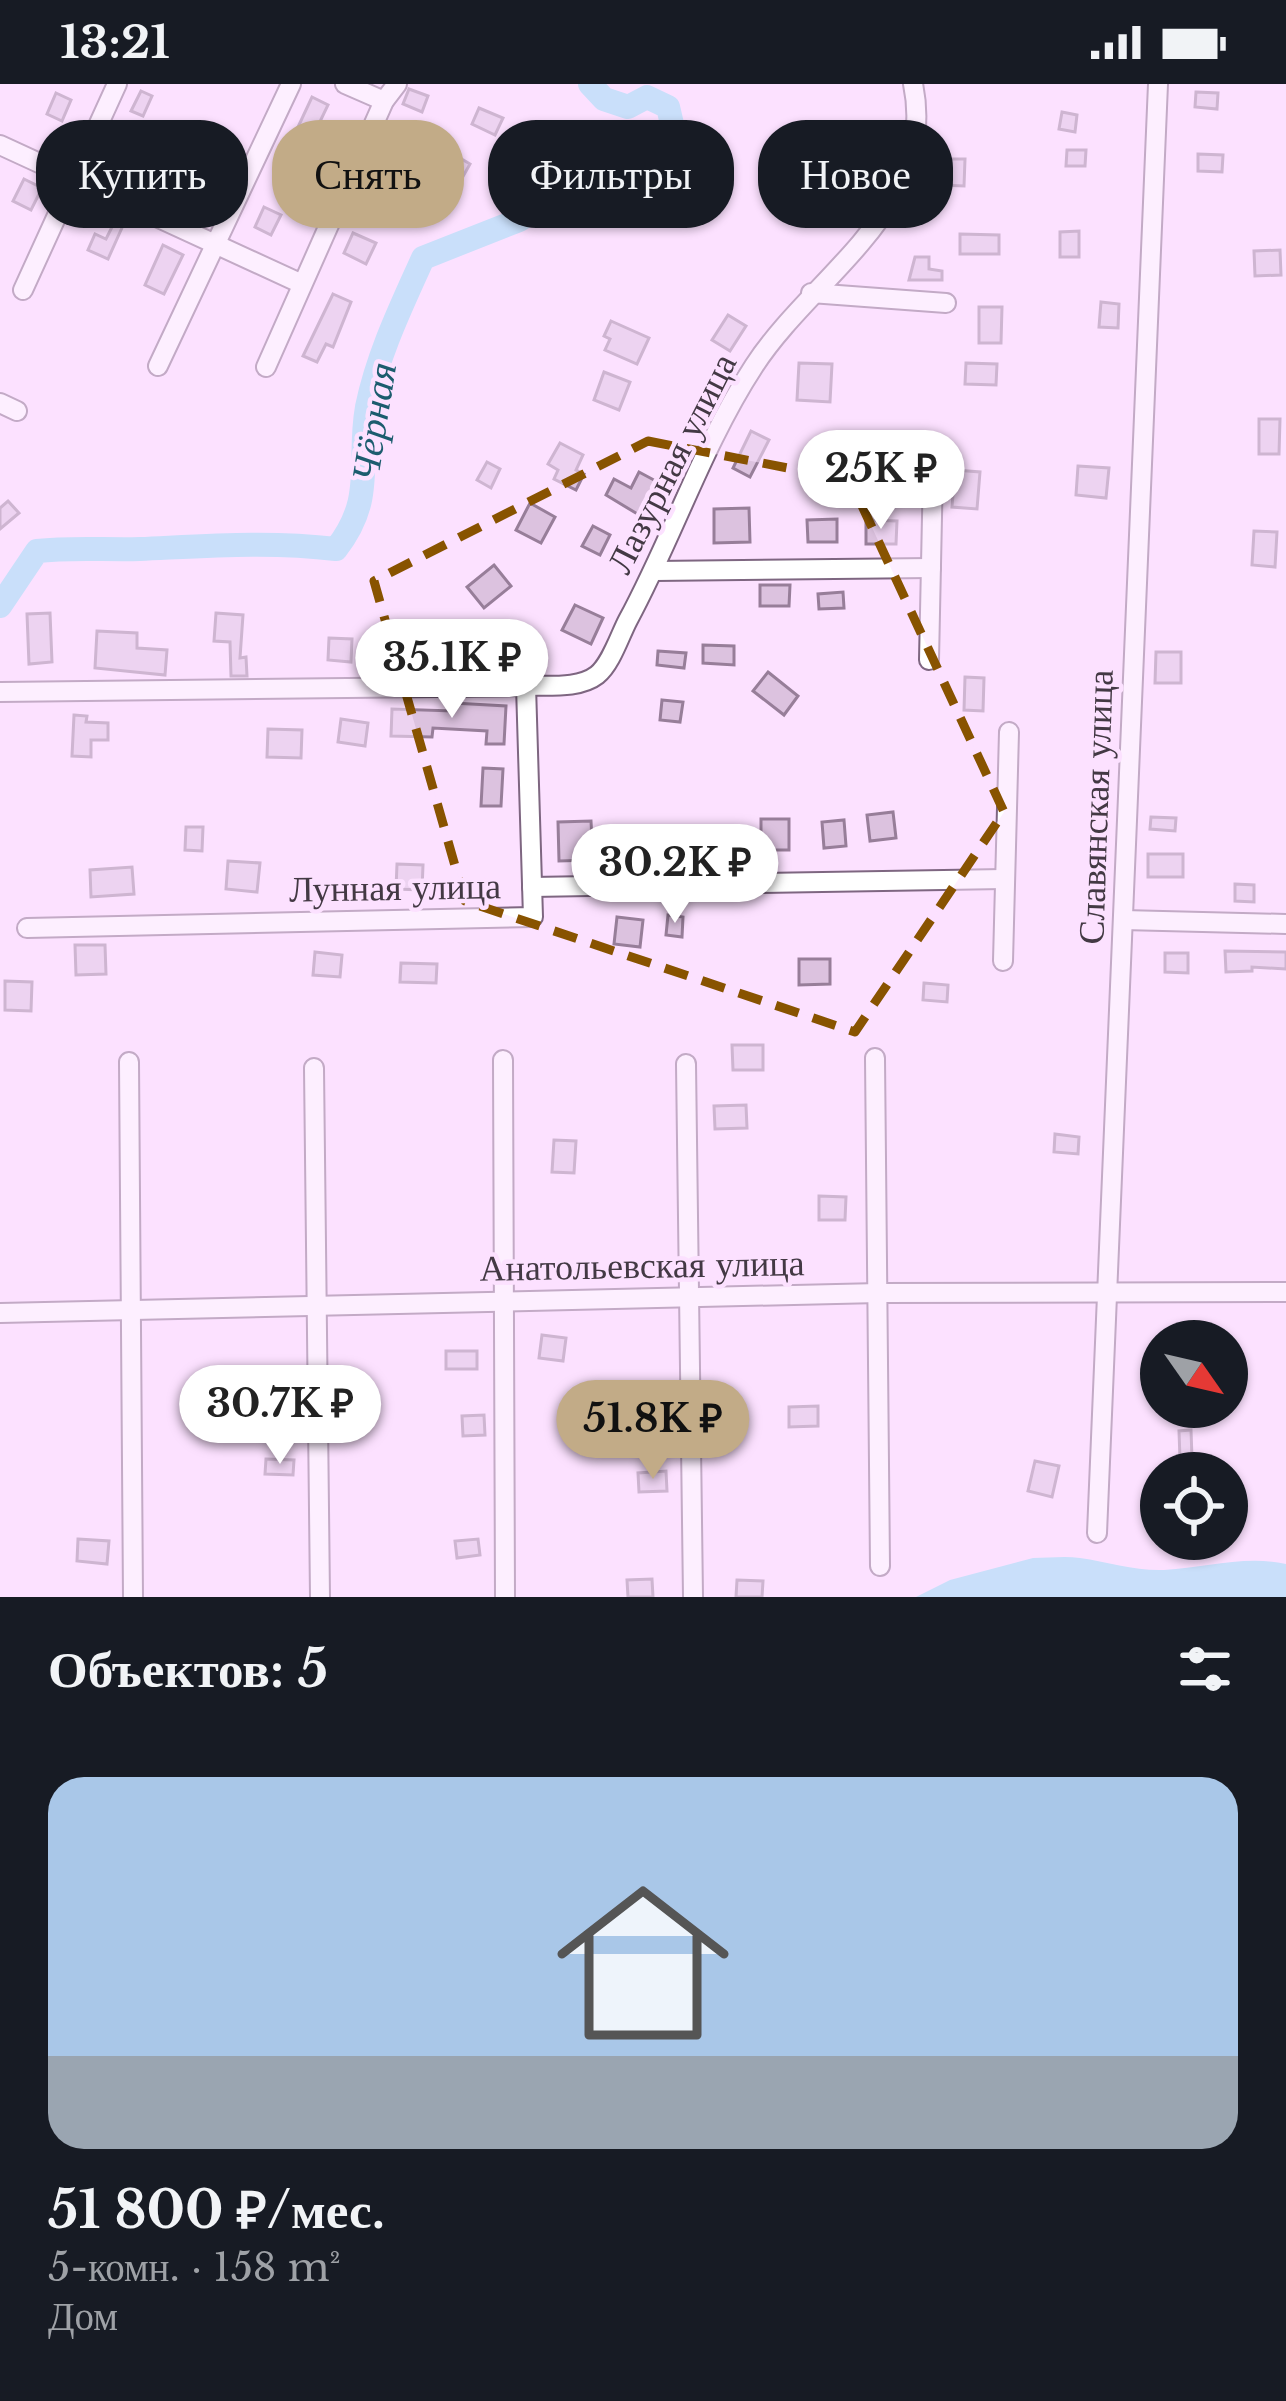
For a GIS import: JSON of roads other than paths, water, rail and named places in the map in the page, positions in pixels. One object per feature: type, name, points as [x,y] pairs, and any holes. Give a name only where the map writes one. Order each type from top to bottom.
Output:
[{"type":"street","points":[[100,120],[117,84]]},
{"type":"street","points":[[158,366],[290,84]]},
{"type":"street","points":[[345,84],[384,101]]},
{"type":"street","points":[[266,368],[384,101],[398,84]]},
{"type":"street","name":"Лазурная улица","points":[[0,692],[526,686],[581,682],[600,674],[752,369],[811,293],[869,234],[909,168],[918,127],[913,84]]},
{"type":"street","name":"Славянская улица","points":[[1097,1533],[1158,84]]},
{"type":"street","points":[[0,146],[36,162]]},
{"type":"street","points":[[23,290],[50,228]]},
{"type":"street","points":[[180,228],[302,284]]},
{"type":"street","points":[[811,293],[946,303]]},
{"type":"street","points":[[929,660],[934,469]]},
{"type":"street","points":[[655,571],[931,568]]},
{"type":"street","name":"Лунная улица","points":[[27,928],[533,917],[526,686]]},
{"type":"street","points":[[1003,961],[1009,732]]},
{"type":"street","points":[[532,887],[1004,879]]},
{"type":"street","points":[[1123,920],[1286,924]]},
{"type":"street","points":[[875,1058],[880,1566]]},
{"type":"street","points":[[503,1060],[505,1597]]},
{"type":"street","points":[[129,1062],[133,1597]]},
{"type":"street","points":[[686,1064],[693,1597]]},
{"type":"street","points":[[314,1068],[320,1597]]},
{"type":"street","name":"Анатольевская улица","points":[[0,1313],[1107,1289],[1286,1292]]},
{"type":"water","points":[[1074,1557],[1153,1570],[1240,1561],[1286,1564],[1286,1597],[916,1597],[950,1580],[1033,1558]]},
{"type":"waterway","name":"Чёрная","points":[[0,606],[37,551],[262,545],[336,549],[361,496],[364,427],[377,368],[423,258],[519,220],[595,172],[675,137],[668,107],[647,97],[628,107],[604,99],[590,84]]}]
